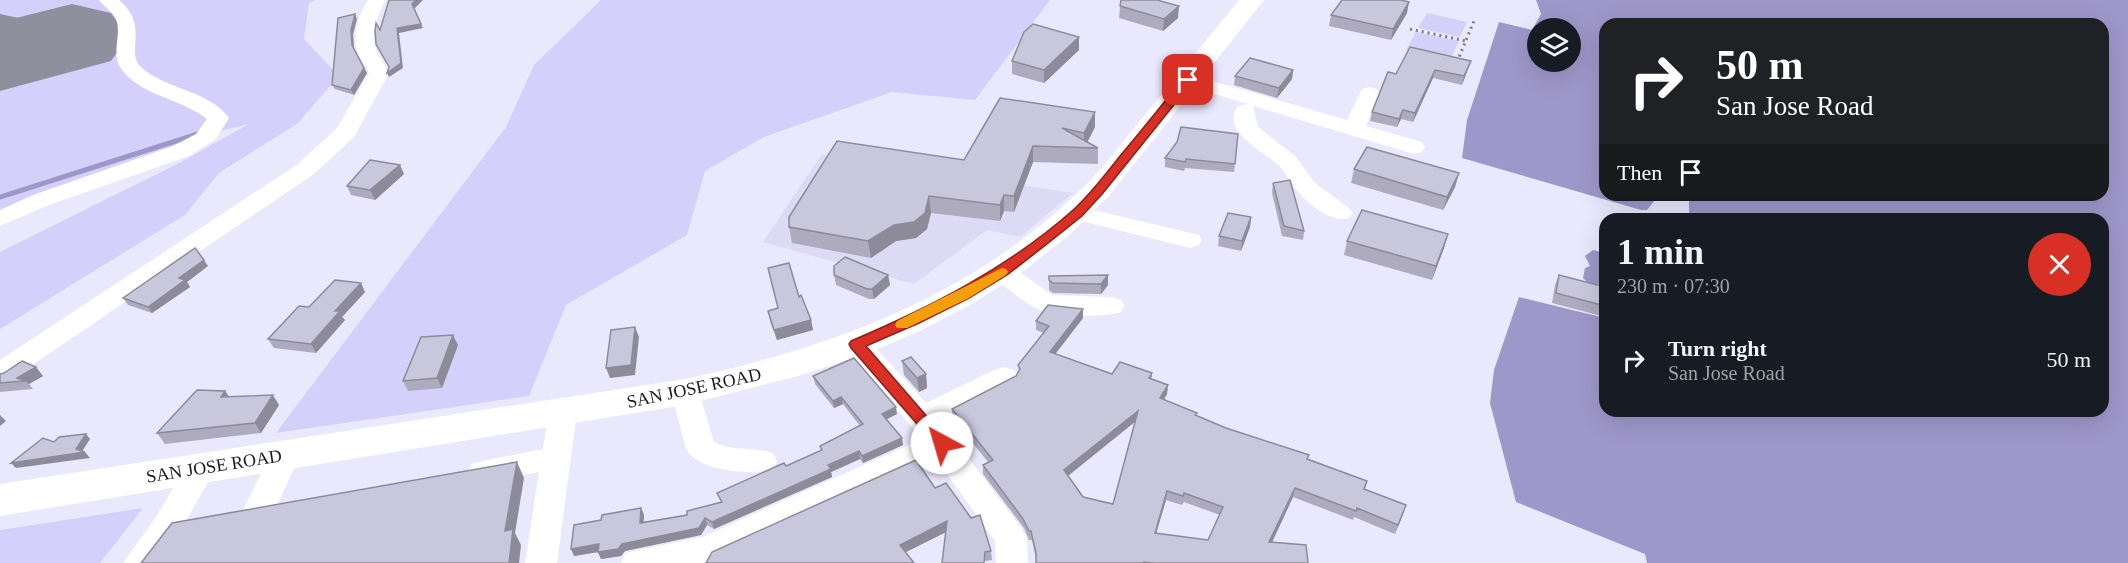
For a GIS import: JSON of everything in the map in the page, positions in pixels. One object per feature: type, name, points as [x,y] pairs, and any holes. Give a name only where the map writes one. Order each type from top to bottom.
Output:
[{"type":"main road","name":"SAN JOSE ROAD","points":[[0,500],[685,392],[737,382],[856,344],[914,319],[1002,272],[1077,213],[1252,0]]},
{"type":"street","points":[[0,219],[41,200],[181,151],[202,140],[214,129],[218,118],[207,107],[150,82],[131,69],[124,50],[127,26],[124,14],[108,0]]},
{"type":"street","points":[[0,373],[239,216],[306,169],[331,147],[346,132],[379,73],[377,65],[369,57],[367,45],[367,23],[376,0]]},
{"type":"street","points":[[1188,80],[1414,147]]},
{"type":"street","points":[[1354,129],[1369,93]]},
{"type":"street","points":[[1245,110],[1245,123],[1250,131],[1288,162],[1307,188],[1341,213]]},
{"type":"street","points":[[1077,213],[1190,240]]},
{"type":"street","points":[[1002,272],[1045,302],[1062,305],[1112,306]]},
{"type":"street","points":[[856,344],[942,443],[1011,538],[1012,563]]},
{"type":"street","points":[[921,417],[965,398],[1004,377]]},
{"type":"street","points":[[685,392],[701,449],[716,458],[762,461]]},
{"type":"street","points":[[542,563],[563,412]]},
{"type":"street","points":[[637,563],[701,556],[942,443]]},
{"type":"street","points":[[285,455],[248,512],[293,504]]},
{"type":"street","points":[[453,476],[555,458]]},
{"type":"street","points":[[139,563],[167,526],[201,468]]},
{"type":"street","points":[[167,526],[201,520]]},
{"type":"path","points":[[1457,62],[1474,21]]},
{"type":"path","points":[[1410,28],[1466,41]]},
{"type":"shaded area","points":[[0,0],[316,0],[309,3],[304,39],[339,76],[297,124],[219,173],[185,215],[0,329],[0,252],[181,162],[249,124],[203,135],[0,213],[0,82],[85,57],[63,17],[0,34]]},
{"type":"shaded area","points":[[601,0],[1050,0],[975,100],[892,92],[764,137],[705,171],[687,235],[566,305],[529,396],[276,433],[506,127],[534,65]]},
{"type":"shaded area","points":[[1536,0],[2128,0],[2128,563],[1647,563],[1645,554],[1516,502],[1490,403],[1494,370],[1519,297],[1599,317],[1599,417],[2109,417],[2109,213],[1689,213],[1689,201],[2109,201],[2109,18],[1599,18],[1599,198],[1462,158],[1467,120],[1499,22],[1527,29],[1527,72],[1581,72],[1581,18],[1539,18],[1541,14]]},
{"type":"shaded area","points":[[1427,13],[1467,22],[1460,37],[1418,28]]},
{"type":"shaded area","points":[[1416,32],[1459,41],[1450,60],[1406,50]]},
{"type":"shaded area","points":[[822,154],[1073,193],[1020,237],[987,230],[914,284],[763,242]]},
{"type":"shaded area","points":[[1610,201],[1654,201],[1647,210],[1641,210]]},
{"type":"shaded area","points":[[1593,250],[1599,252],[1599,286],[1588,283],[1583,278],[1585,268],[1590,266],[1585,256]]},
{"type":"shaded area","points":[[143,508],[100,563],[0,563],[0,530]]},
{"type":"building","points":[[389,0],[416,0],[412,4],[421,24],[397,28],[401,63],[387,73],[389,67],[376,44],[375,31],[376,23],[380,30]]},
{"type":"building","points":[[1121,0],[1157,0],[1179,6],[1164,19],[1120,6]]},
{"type":"building","points":[[1342,0],[1409,2],[1393,29],[1331,15]]},
{"type":"building","points":[[355,14],[351,30],[352,45],[364,68],[351,90],[332,85],[338,18]]},
{"type":"building","points":[[1033,24],[1079,37],[1044,70],[1012,61],[1024,32]]},
{"type":"building","points":[[1410,47],[1471,61],[1464,76],[1435,70],[1415,113],[1403,110],[1399,119],[1372,112],[1388,72],[1396,74]]},
{"type":"building","points":[[1250,58],[1293,70],[1279,88],[1235,76]]},
{"type":"building","points":[[1000,98],[1095,112],[1084,133],[1062,128],[1098,148],[1033,146],[1014,196],[1004,195],[1000,205],[929,196],[925,213],[914,222],[894,225],[868,241],[789,227],[789,217],[837,141],[964,160]]},
{"type":"building","points":[[1181,127],[1238,134],[1235,164],[1186,159],[1185,162],[1165,158],[1177,142]]},
{"type":"building","points":[[1367,147],[1459,173],[1447,197],[1354,169]]},
{"type":"building","points":[[370,160],[400,165],[370,190],[347,186]]},
{"type":"building","points":[[1290,180],[1304,231],[1284,226],[1273,183]]},
{"type":"building","points":[[1362,210],[1448,234],[1436,266],[1347,241]]},
{"type":"building","points":[[1228,213],[1251,217],[1242,241],[1219,236]]},
{"type":"building","points":[[195,248],[204,260],[179,278],[185,280],[148,307],[123,298]]},
{"type":"building","points":[[845,257],[888,275],[872,289],[867,289],[834,275],[834,266]]},
{"type":"building","points":[[789,263],[799,297],[801,295],[811,320],[774,330],[768,311],[778,308],[768,268]]},
{"type":"building","points":[[1108,275],[1101,284],[1053,283],[1049,280],[1049,276]]},
{"type":"building","points":[[1559,275],[1599,285],[1599,304],[1556,293]]},
{"type":"building","points":[[335,280],[361,283],[335,311],[340,311],[311,344],[268,339],[299,306],[309,307]]},
{"type":"building","points":[[1048,305],[1083,309],[1050,352],[1112,374],[1120,362],[1152,373],[1149,378],[1168,385],[1160,398],[1226,428],[1309,455],[1307,459],[1367,481],[1364,489],[1406,505],[1398,525],[1357,508],[1356,511],[1295,488],[1269,542],[1306,545],[1308,563],[1036,563],[1031,531],[983,465],[993,460],[952,409],[1016,376],[1020,369],[1018,365],[1049,326],[1036,321]],"holes":[[[1138,411],[1113,504],[1083,497],[1064,470]],[[1167,491],[1183,496],[1184,493],[1223,507],[1208,540],[1155,533]]]},
{"type":"building","points":[[635,327],[631,365],[606,368],[611,330]]},
{"type":"building","points":[[453,335],[437,378],[403,381],[421,337]]},
{"type":"building","points":[[911,357],[926,374],[917,378],[902,361]]},
{"type":"building","points":[[854,358],[896,407],[882,414],[902,438],[862,456],[859,451],[828,465],[831,469],[712,522],[705,518],[699,528],[622,544],[618,549],[598,552],[599,544],[571,549],[574,525],[601,520],[602,515],[641,508],[640,523],[687,515],[687,511],[722,502],[717,493],[784,463],[786,466],[822,450],[820,446],[863,424],[841,397],[833,401],[813,376]]},
{"type":"building","points":[[22,361],[36,367],[17,378],[25,381],[0,383],[0,374]]},
{"type":"building","points":[[197,390],[225,391],[221,397],[273,395],[255,423],[157,433]]},
{"type":"building","points":[[86,434],[76,449],[85,452],[11,463],[43,438],[54,442],[59,437]]},
{"type":"building","points":[[916,460],[935,488],[946,483],[971,518],[980,515],[991,551],[985,552],[984,563],[942,563],[947,521],[900,545],[914,563],[706,563],[712,552]]},
{"type":"building","points":[[517,462],[505,531],[513,529],[509,563],[141,563],[172,523]]},
{"type":"waterway","points":[[0,197],[201,133]]},
{"type":"taxiway","points":[[0,27],[26,32],[32,39],[32,48],[0,68]]},
{"type":"runway","points":[[0,57],[72,37]]},
{"type":"slow traffic","points":[[902,325],[1002,272]]},
{"type":"route","points":[[942,443],[856,344],[964,294],[1002,272],[1043,241],[1077,213],[1098,190],[1188,80]]}]
